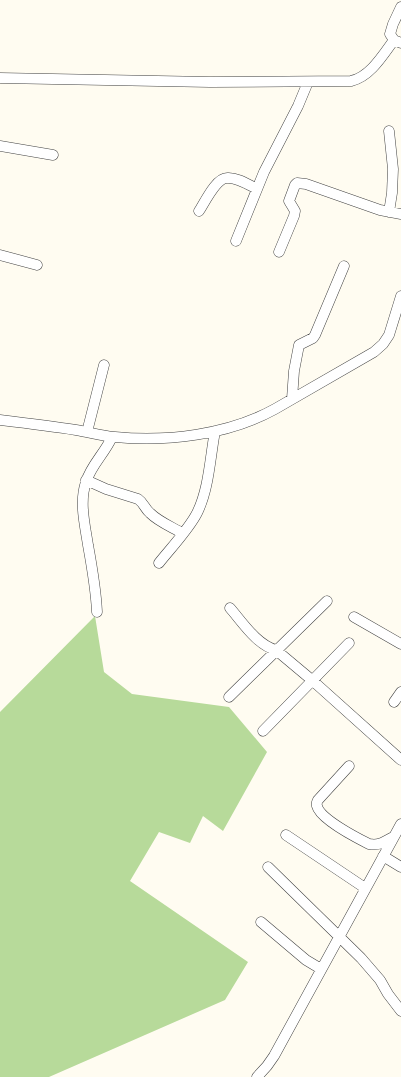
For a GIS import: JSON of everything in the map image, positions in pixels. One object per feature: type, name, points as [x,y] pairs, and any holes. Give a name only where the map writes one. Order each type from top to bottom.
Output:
[{"type":"street","points":[[0,78],[210,82],[308,82],[355,80],[360,78],[398,42],[391,37],[391,31],[401,7]]},
{"type":"street","points":[[236,241],[264,172],[296,110],[308,82]]},
{"type":"street","points":[[389,131],[393,169],[392,193],[389,212]]},
{"type":"street","points":[[0,146],[53,155]]},
{"type":"street","points":[[199,211],[216,184],[224,178],[228,177],[234,179],[257,189]]},
{"type":"street","points":[[279,252],[294,216],[294,211],[289,197],[297,183],[306,184],[366,205],[401,214]]},
{"type":"street","points":[[0,255],[37,265]]},
{"type":"street","points":[[292,399],[294,371],[299,345],[313,338],[315,335],[344,266]]},
{"type":"street","points":[[0,420],[32,423],[112,437],[157,438],[188,436],[215,431],[244,423],[262,416],[343,369],[368,357],[384,344],[392,328],[401,296]]},
{"type":"street","points":[[86,432],[104,366]]},
{"type":"street","points":[[159,563],[192,522],[197,513],[204,491],[215,431]]},
{"type":"street","points":[[97,612],[82,496],[86,480],[108,446],[112,437]]},
{"type":"street","points":[[86,480],[106,490],[138,499],[154,516],[182,533]]},
{"type":"street","points":[[229,697],[327,601]]},
{"type":"street","points":[[230,608],[256,637],[271,649],[276,650],[313,681],[401,760]]},
{"type":"street","points":[[354,617],[401,644]]},
{"type":"street","points":[[263,731],[349,643]]},
{"type":"street","points":[[394,702],[401,692]]},
{"type":"street","points":[[349,766],[318,800],[318,809],[328,820],[369,844],[376,845],[383,843],[394,836]]},
{"type":"street","points":[[257,1077],[268,1066],[274,1056],[401,824]]},
{"type":"street","points":[[286,835],[366,888]]},
{"type":"street","points":[[383,856],[401,867]]},
{"type":"street","points":[[268,867],[339,936],[380,980],[388,994],[401,1010]]},
{"type":"street","points":[[261,922],[302,956],[321,969]]},
{"type":"green space","points":[[95,616],[104,672],[132,694],[229,707],[267,752],[223,831],[203,816],[190,843],[159,832],[130,881],[248,962],[225,1000],[49,1077],[0,1077],[0,712]]}]
